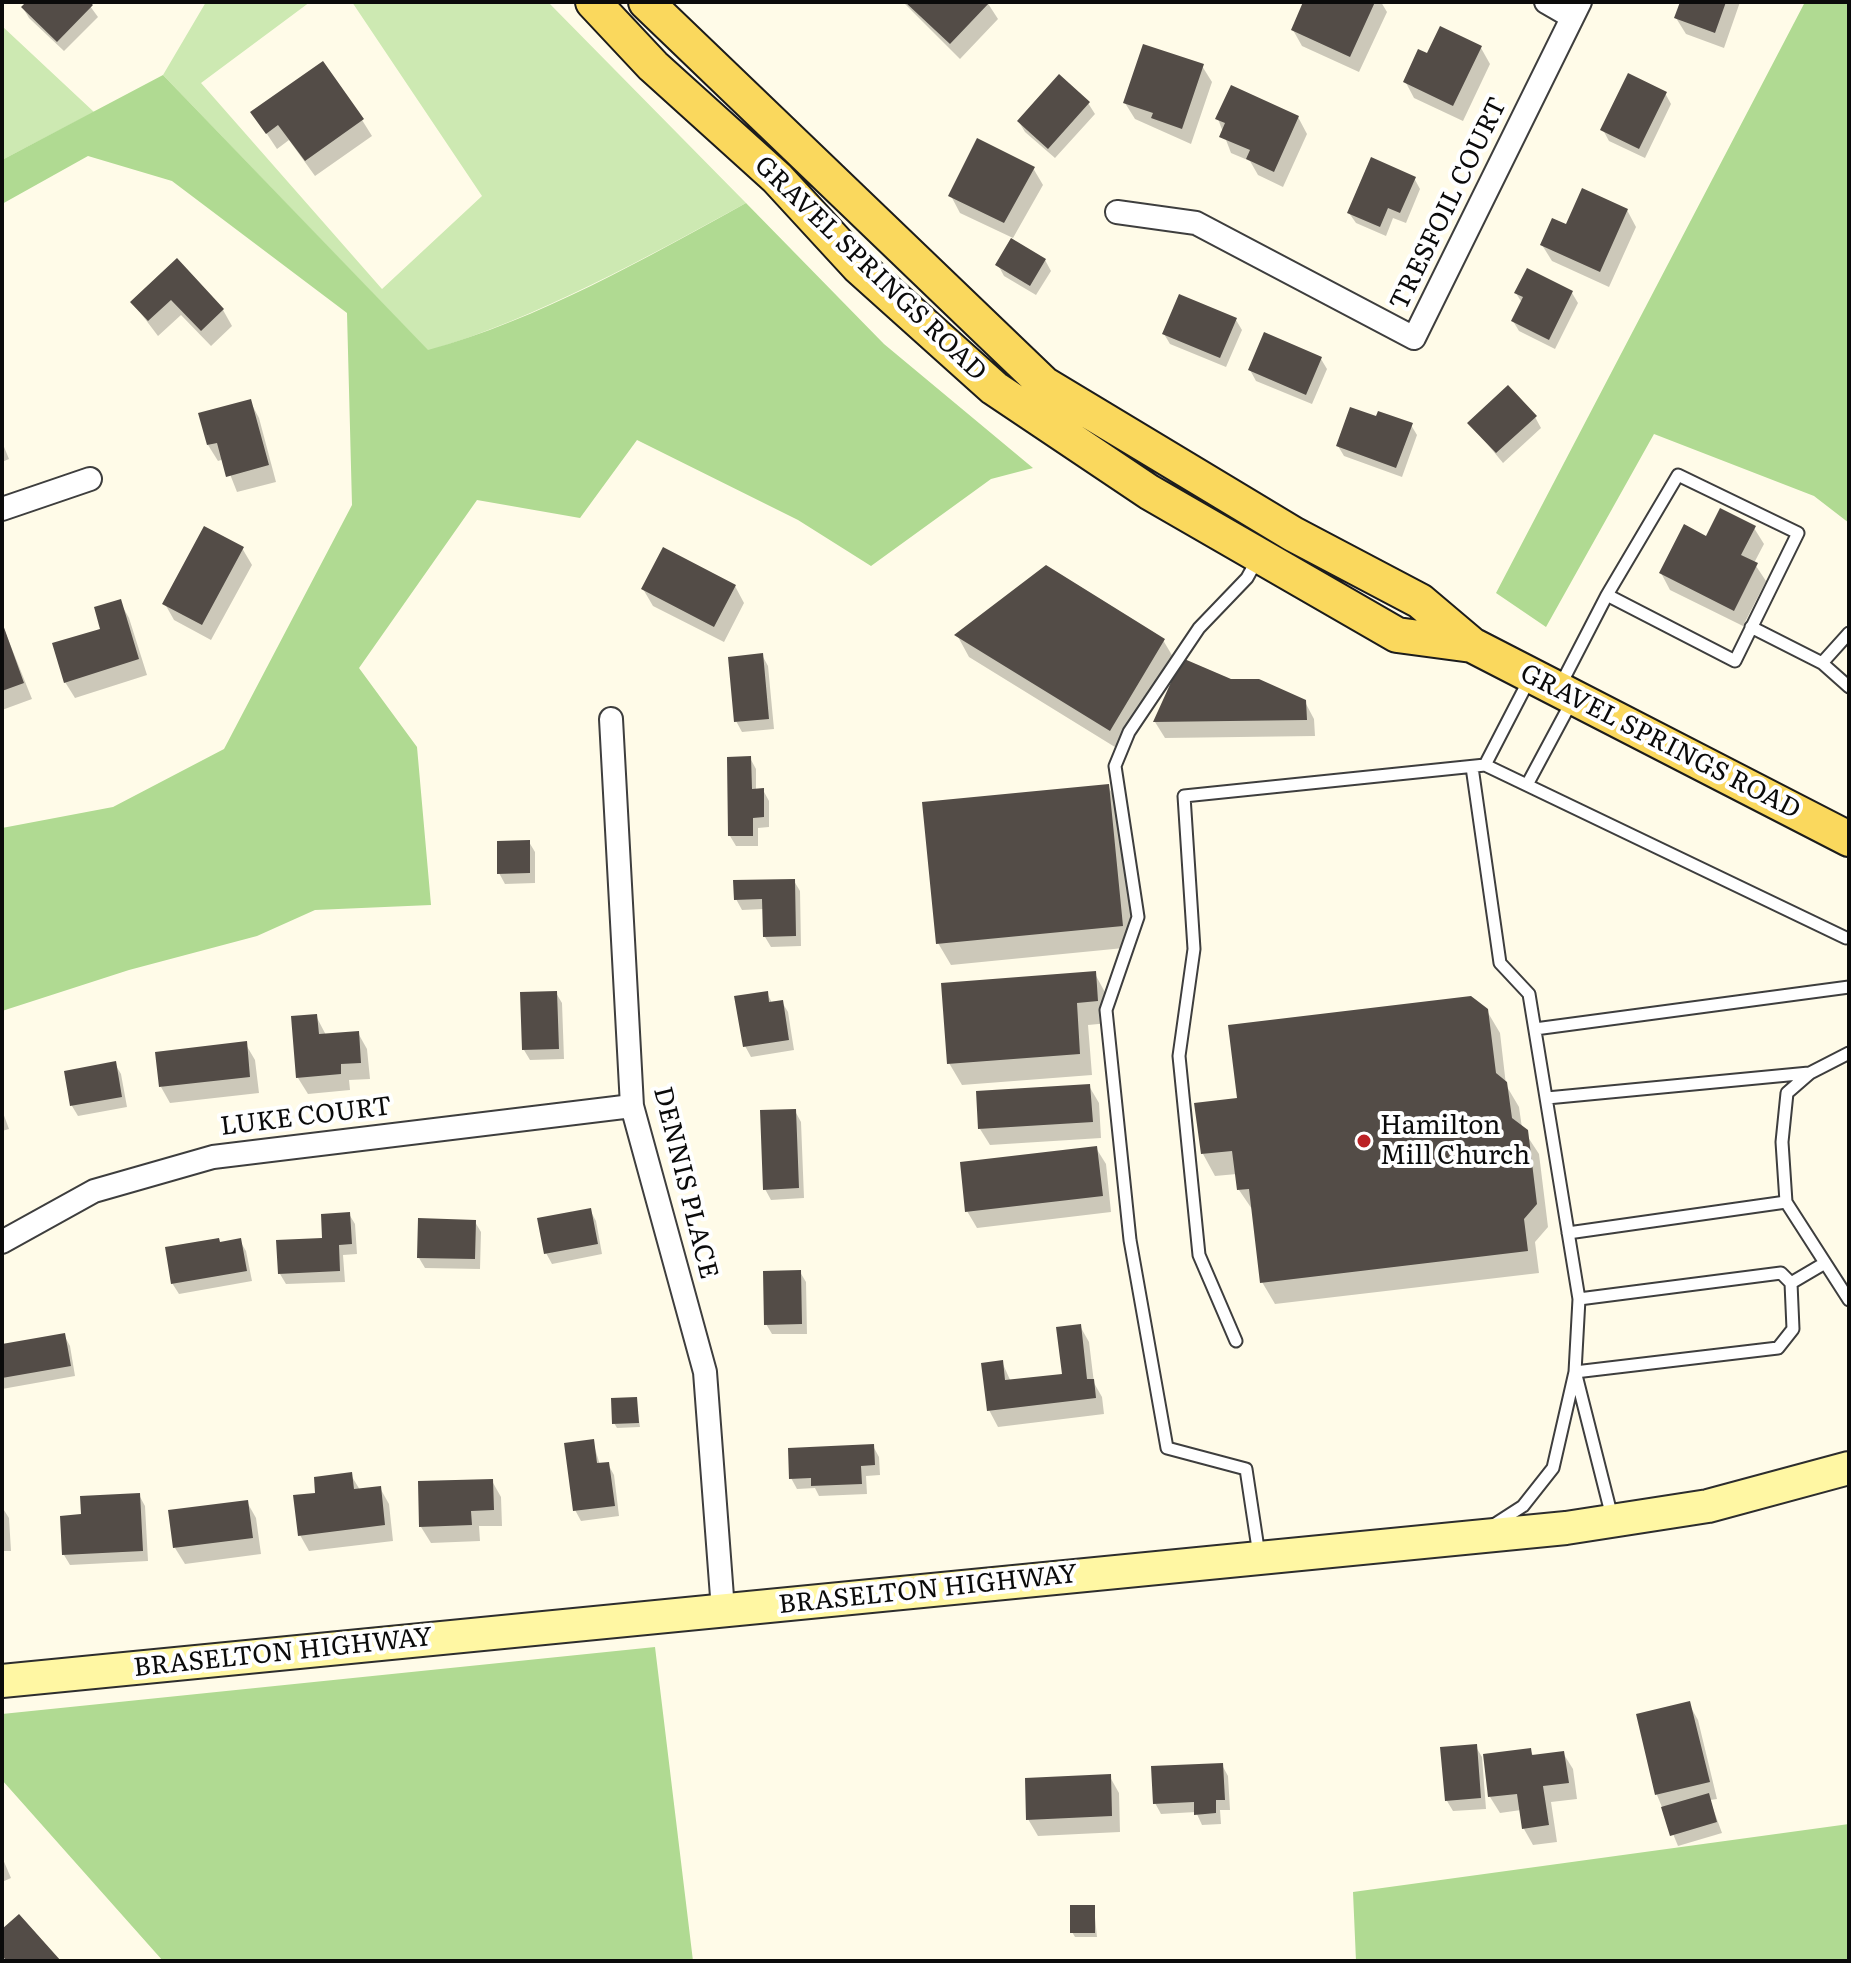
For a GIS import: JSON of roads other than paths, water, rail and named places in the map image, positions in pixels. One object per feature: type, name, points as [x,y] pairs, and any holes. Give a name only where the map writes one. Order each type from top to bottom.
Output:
[{"type":"main road","name":"GRAVEL SPRINGS ROAD","points":[[593,2],[653,66],[777,178],[858,266],[994,388],[1149,492],[1397,635],[1472,645]]},
{"type":"main road","name":"GRAVEL SPRINGS ROAD","points":[[646,2],[1044,384],[1293,534],[1420,601],[1472,645],[1844,833]]},
{"type":"main road","name":"BRASELTON HIGHWAY","points":[[2,1681],[1475,1537],[1708,1506],[1849,1468]]},
{"type":"street","points":[[1546,2],[1576,10]]},
{"type":"street","name":"TRESFOIL COURT","points":[[1117,212],[1196,223],[1414,338],[1576,10]]},
{"type":"street","points":[[2,509],[90,479]]},
{"type":"street","name":"DENNIS PLACE","points":[[611,719],[632,1106],[705,1372],[723,1610]]},
{"type":"street","name":"LUKE COURT","points":[[2,1242],[94,1191],[213,1157],[632,1106]]},
{"type":"lane","points":[[1485,765],[1554,688],[1607,595],[1678,475],[1798,533],[1735,661],[1607,595]]},
{"type":"lane","points":[[1259,556],[1247,578],[1199,628],[1129,732],[1115,766],[1138,917],[1106,1010],[1130,1240],[1167,1448],[1246,1469],[1260,1559]]},
{"type":"lane","points":[[1751,627],[1822,663],[1849,687]]},
{"type":"lane","points":[[1822,663],[1849,633]]},
{"type":"lane","points":[[1528,783],[1554,688]]},
{"type":"lane","points":[[1236,1341],[1199,1255],[1180,1072],[1179,1056],[1194,949],[1184,796],[1485,765],[1848,937]]},
{"type":"lane","points":[[1472,767],[1500,963],[1529,994],[1579,1299],[1575,1372],[1553,1468],[1523,1506],[1475,1537]]},
{"type":"lane","points":[[1535,1029],[1849,987]]},
{"type":"lane","points":[[1849,1053],[1810,1073],[1787,1093],[1782,1142],[1786,1202],[1849,1300]]},
{"type":"lane","points":[[1547,1098],[1810,1073]]},
{"type":"lane","points":[[1568,1233],[1786,1202]]},
{"type":"lane","points":[[1791,1283],[1825,1263]]},
{"type":"lane","points":[[1575,1372],[1778,1348],[1793,1329],[1791,1283],[1781,1273],[1579,1299]]},
{"type":"lane","points":[[1575,1372],[1613,1521]]},
{"type":"place","name":"Hamilton Mill Church","points":[[1364,1141]]}]
